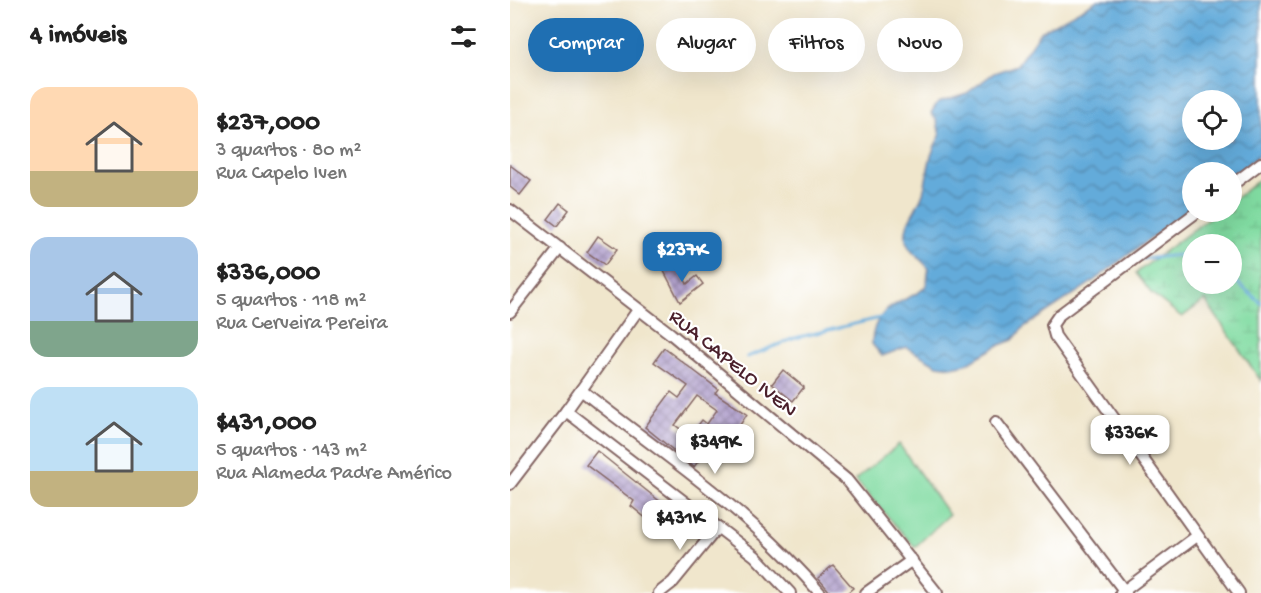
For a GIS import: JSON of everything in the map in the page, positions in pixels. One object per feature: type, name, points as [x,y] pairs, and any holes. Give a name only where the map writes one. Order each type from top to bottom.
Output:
[{"type":"street","points":[[1242,177],[1261,163]]},
{"type":"street","name":"RUA CAPELO IVEN","points":[[510,210],[671,334],[847,480],[937,593]]},
{"type":"street","points":[[1184,222],[1059,315],[1052,325],[1055,336],[1239,593]]},
{"type":"street","points":[[511,309],[560,248]]},
{"type":"street","points":[[510,484],[566,411],[638,310]]},
{"type":"street","points":[[580,390],[739,511],[774,542],[820,593]]},
{"type":"street","points":[[566,411],[755,556],[790,593]]},
{"type":"street","points":[[996,422],[1124,592],[1197,536]]},
{"type":"street","points":[[659,593],[673,582],[718,526]]},
{"type":"street","points":[[866,593],[912,560]]},
{"type":"green space","points":[[1261,178],[1261,381],[1205,300],[1182,317],[1151,293],[1136,273],[1182,238],[1182,294],[1242,294],[1242,234],[1188,234],[1204,222],[1242,222],[1242,193]]},
{"type":"green space","points":[[899,444],[949,515],[915,547],[855,480]]},
{"type":"water","points":[[1098,0],[1261,0],[1261,154],[1242,169],[1242,162],[1182,162],[1182,214],[1088,285],[1024,327],[1013,340],[997,346],[966,364],[952,367],[937,365],[906,347],[882,356],[872,344],[874,329],[880,318],[888,309],[923,289],[927,283],[929,269],[909,248],[906,233],[909,220],[922,196],[931,156],[940,136],[937,121],[931,113],[938,102],[967,93],[994,73],[1017,65],[1040,32]]},
{"type":"building","points":[[510,165],[531,181],[520,195],[510,187]]},
{"type":"building","points":[[560,203],[569,210],[557,226],[548,219]]},
{"type":"building","points":[[598,236],[617,249],[605,265],[587,252]]},
{"type":"building","points":[[678,264],[687,284],[697,276],[703,284],[680,302],[664,271]]},
{"type":"building","points":[[664,348],[718,389],[715,393],[747,414],[720,457],[708,448],[694,467],[645,427],[671,392],[679,398],[688,386],[654,362]],"holes":[[[697,396],[717,410],[707,424],[702,420],[690,436],[675,425]]]},
{"type":"building","points":[[783,370],[804,387],[793,401],[772,384]]},
{"type":"building","points":[[597,451],[667,507],[653,524],[631,506],[634,501],[586,465]]},
{"type":"building","points":[[833,565],[853,588],[847,593],[831,593],[818,578]]},
{"type":"waterway","points":[[1141,259],[1182,255]]},
{"type":"waterway","points":[[1242,287],[1261,303]]},
{"type":"waterway","points":[[747,357],[795,338],[884,317]]}]
